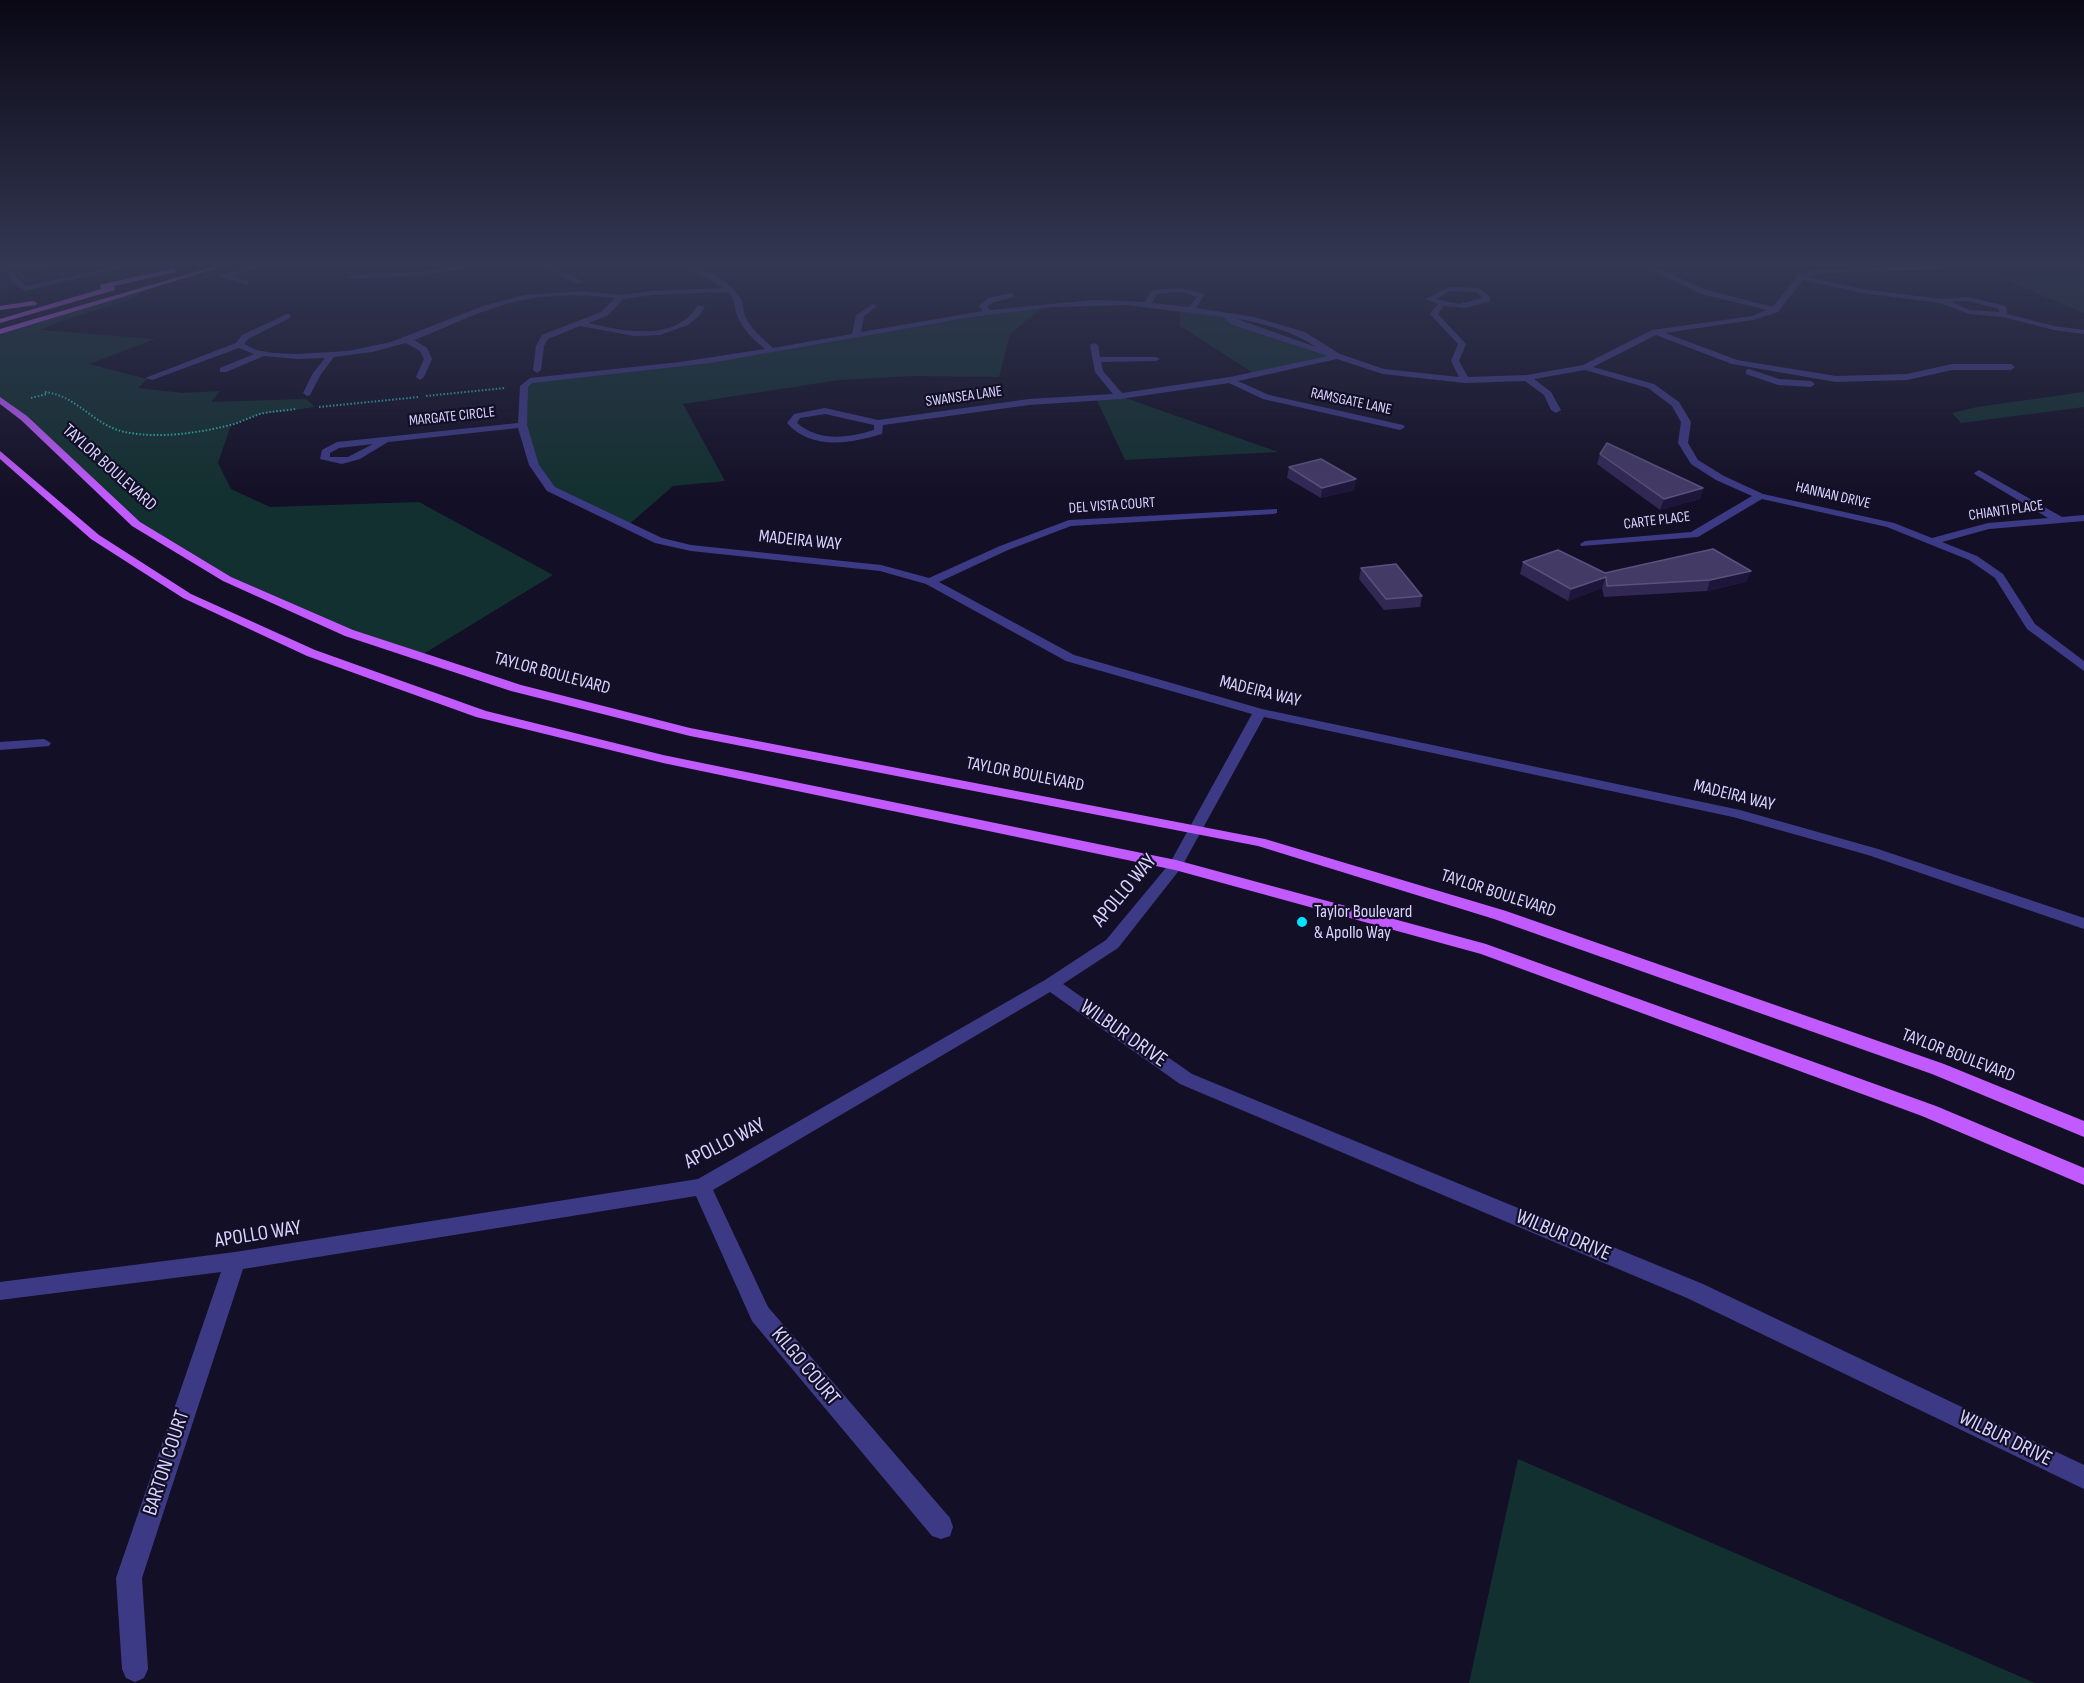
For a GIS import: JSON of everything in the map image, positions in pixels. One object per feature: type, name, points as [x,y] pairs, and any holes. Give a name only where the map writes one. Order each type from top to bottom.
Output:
[{"type":"main road","name":"TAYLOR BOULEVARD","points":[[0,400],[24,418],[136,524],[227,579],[349,633],[516,688],[690,732],[1260,842],[1500,915],[1938,1069],[2084,1129]]},
{"type":"main road","points":[[2,457],[95,537],[187,596],[311,652],[481,714],[663,759],[1176,865],[1486,950],[1929,1112],[2084,1178]]},
{"type":"street","points":[[150,378],[239,345],[242,342]]},
{"type":"street","points":[[239,345],[247,351],[262,354],[331,356],[401,342]]},
{"type":"street","points":[[410,342],[424,351],[428,359],[420,378]]},
{"type":"street","points":[[537,370],[540,346],[543,342]]},
{"type":"street","points":[[761,342],[772,351]]},
{"type":"street","points":[[524,386],[530,381],[636,371],[825,342]]},
{"type":"street","points":[[1314,342],[1337,356],[1383,371],[1465,380],[1527,378],[1586,367],[1636,342]]},
{"type":"street","points":[[1459,342],[1461,344],[1455,361],[1465,380]]},
{"type":"street","points":[[1680,342],[1735,362],[1748,372],[1778,382],[1822,385],[1847,379],[1907,377],[1952,367],[2011,367]]},
{"type":"street","points":[[1094,345],[1099,372],[1120,396]]},
{"type":"street","points":[[224,370],[262,354]]},
{"type":"street","points":[[307,393],[317,373],[331,356]]},
{"type":"street","name":"SWANSEA LANE","points":[[878,423],[879,432],[847,439],[825,439],[799,432],[792,423],[797,416],[825,411],[878,423],[1029,402],[1120,396],[1230,380],[1337,356]]},
{"type":"street","points":[[1097,360],[1156,359]]},
{"type":"street","name":"HANNAN DRIVE","points":[[1586,367],[1651,386],[1676,404],[1686,422],[1683,443],[1694,462],[1720,478],[1760,496],[1890,525],[1973,558],[1999,576],[2031,626],[2084,667]]},
{"type":"street","points":[[1527,378],[1548,394],[1556,410]]},
{"type":"street","name":"RAMSGATE LANE","points":[[1230,380],[1266,397],[1400,427]]},
{"type":"street","name":"MADEIRA WAY","points":[[524,386],[522,425],[534,465],[551,489],[659,541],[692,548],[881,568],[930,582],[1070,658],[1260,712],[1735,813],[1873,852],[2084,924]]},
{"type":"street","name":"MARGATE CIRCLE","points":[[385,440],[350,462],[337,463],[325,459],[325,452],[337,445],[522,425]]},
{"type":"street","points":[[1979,473],[2058,519]]},
{"type":"street","name":"CARTE PLACE","points":[[1585,543],[1694,535],[1760,496]]},
{"type":"street","name":"DEL VISTA COURT","points":[[930,582],[1004,548],[1069,523],[1273,511]]},
{"type":"street","name":"CHIANTI PLACE","points":[[1933,541],[1988,526],[2084,518]]},
{"type":"street","name":"APOLLO WAY","points":[[0,1291],[235,1262],[702,1186],[1051,984],[1112,944],[1176,865],[1260,712]]},
{"type":"street","points":[[0,746],[44,743]]},
{"type":"street","name":"WILBUR DRIVE","points":[[1051,984],[1186,1079],[1695,1291],[2084,1477]]},
{"type":"street","name":"KILGO COURT","points":[[702,1186],[760,1314],[941,1527]]},
{"type":"street","name":"BARTON COURT","points":[[135,1669],[129,1578],[235,1262]]},
{"type":"path","points":[[315,407],[524,386]]},
{"type":"path","points":[[44,392],[52,392],[69,400],[95,415],[104,424],[123,432],[187,431],[231,425],[261,414],[299,409]]},
{"type":"green space","points":[[0,342],[148,342],[89,364],[147,379],[138,388],[183,393],[220,391],[211,402],[306,399],[315,407],[261,414],[231,425],[218,463],[231,489],[270,507],[419,502],[553,575],[420,656],[349,633],[227,579],[136,524],[0,400]]},
{"type":"green space","points":[[821,342],[1008,342],[999,377],[915,376],[839,380],[683,404],[725,481],[673,486],[626,527],[551,489],[534,465],[522,425],[524,386],[530,381],[636,371]]},
{"type":"green space","points":[[1204,342],[1298,342],[1337,356],[1255,374]]},
{"type":"green space","points":[[2084,392],[2084,407],[1961,423],[1952,413],[1977,407]]},
{"type":"green space","points":[[1120,396],[1278,452],[1125,460],[1096,398]]},
{"type":"green space","points":[[1518,1459],[2035,1683],[1469,1683]]},
{"type":"building","points":[[1607,443],[1703,488],[1664,499],[1600,454]]},
{"type":"building","points":[[1321,459],[1356,479],[1322,488],[1289,467]]},
{"type":"building","points":[[1713,549],[1751,571],[1710,580],[1607,586],[1606,577],[1571,589],[1523,562],[1558,550],[1605,573]]},
{"type":"building","points":[[1396,564],[1422,596],[1386,599],[1361,568]]},
{"type":"place","name":"Taylor Boulevard & Apollo Way","points":[[1302,922]]}]
